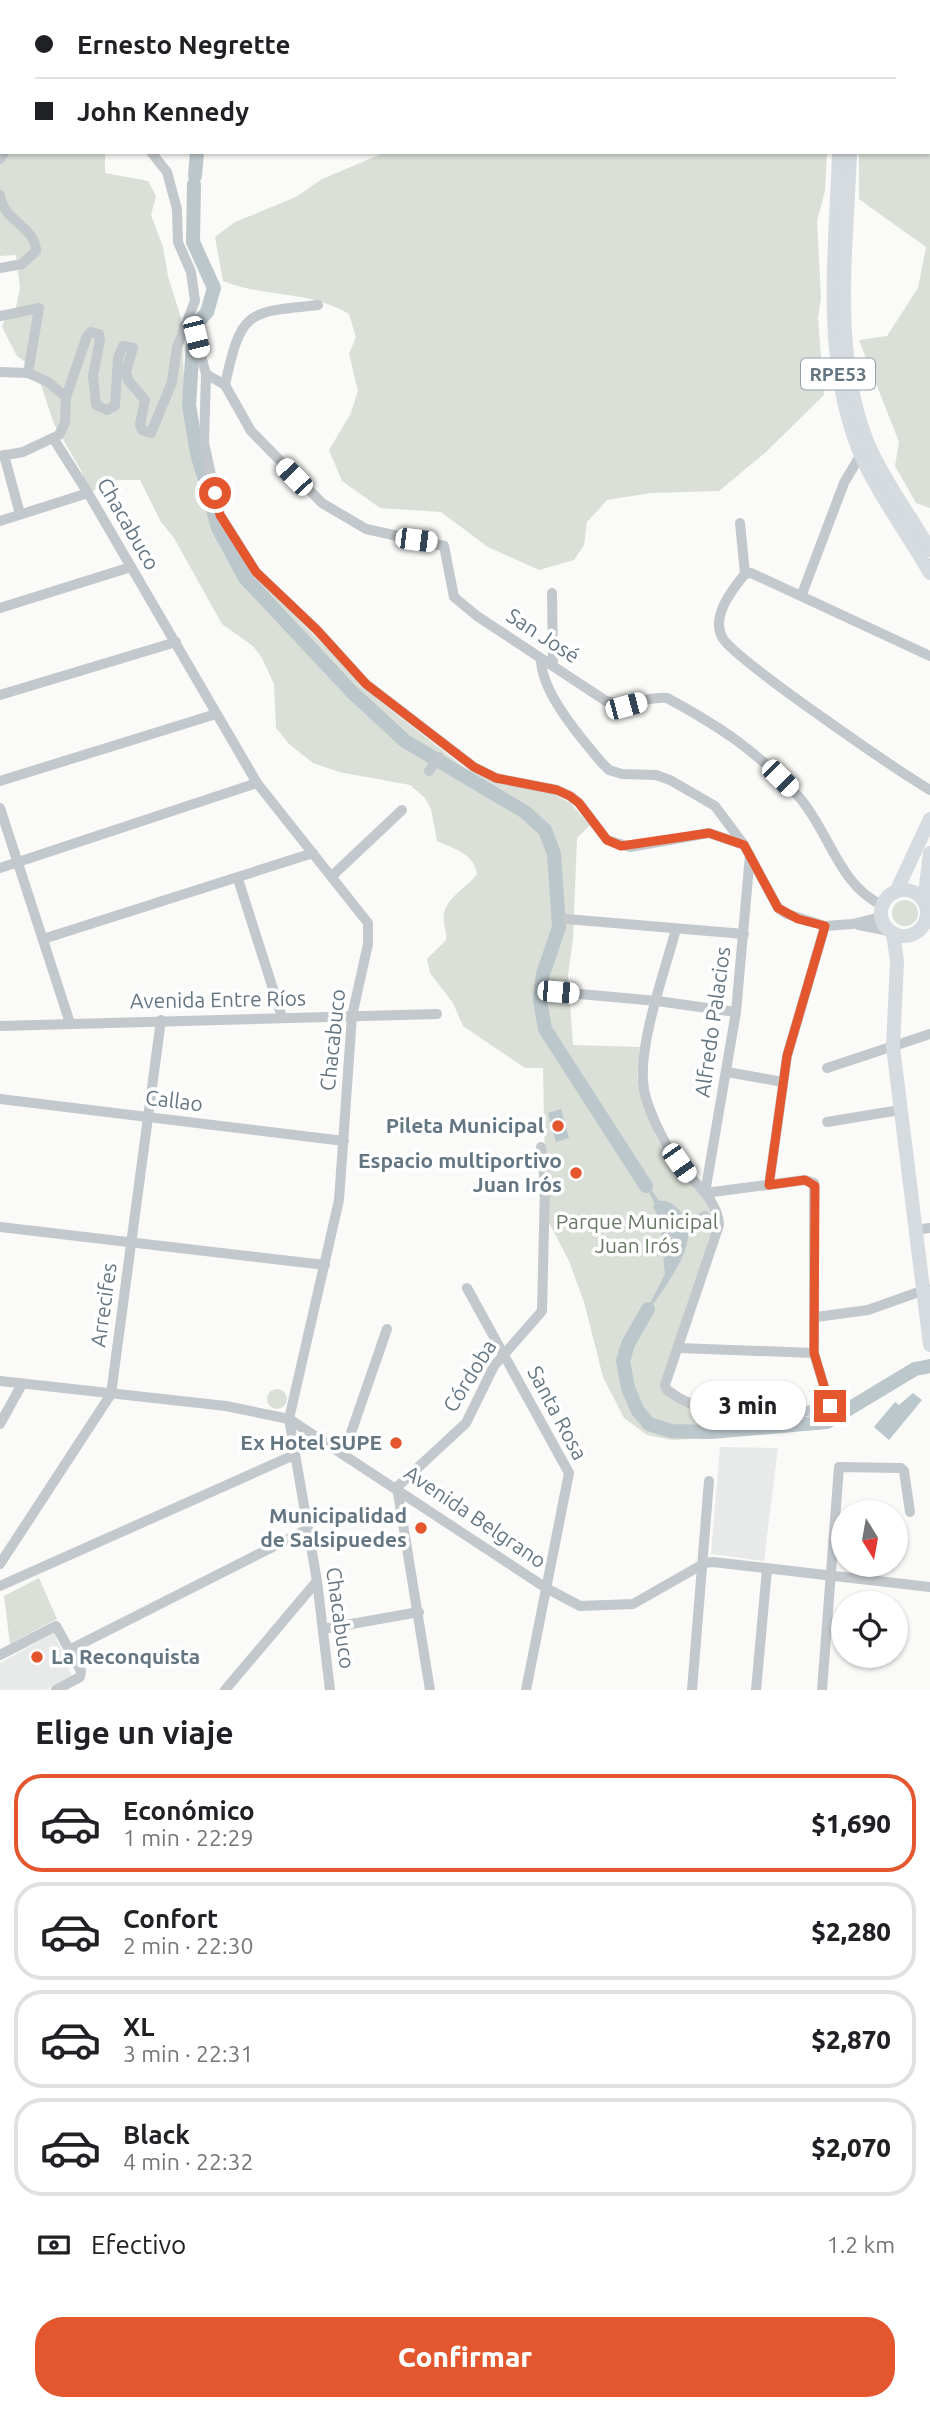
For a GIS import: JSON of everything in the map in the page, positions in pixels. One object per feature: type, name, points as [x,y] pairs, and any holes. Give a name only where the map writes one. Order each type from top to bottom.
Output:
[{"type":"main road","name":"RPE53","points":[[839,154],[834,318],[839,387],[861,454],[930,573]]},
{"type":"main road","name":"RPE53","points":[[850,154],[845,317],[847,366],[869,445],[930,550]]},
{"type":"main road","points":[[930,819],[895,892],[882,911],[891,932],[897,961],[893,1047],[900,1110],[922,1229],[930,1345]]},
{"type":"main road","points":[[897,961],[913,934],[928,920],[924,901],[930,853]]},
{"type":"main road","points":[[895,892],[915,892],[924,901]]},
{"type":"main road","points":[[891,932],[913,934]]},
{"type":"street","points":[[20,514],[2,456],[23,452],[59,435],[65,423],[66,397],[87,335],[91,332],[99,334],[93,398],[100,408],[107,410],[115,406],[118,358],[123,346],[133,348],[126,371],[128,380],[145,400],[140,425],[142,430],[151,433],[172,382],[177,347],[195,301],[191,272],[178,242],[177,209],[167,172],[153,154]]},
{"type":"street","points":[[0,195],[7,214],[30,233],[36,242],[36,251],[22,264],[0,268]]},
{"type":"street","points":[[205,374],[225,385],[231,359],[246,322],[253,316],[267,310],[318,306]]},
{"type":"street","points":[[0,316],[39,308],[28,373]]},
{"type":"street","points":[[184,326],[196,337],[205,374],[204,443],[220,515],[256,572],[317,630],[366,684],[474,767],[496,778],[557,790],[570,796],[579,803],[607,840],[630,846],[709,833],[747,850]]},
{"type":"street","points":[[0,372],[28,373],[48,383],[66,397]]},
{"type":"street","name":"San José","points":[[225,385],[251,431],[322,503],[366,529],[444,546],[454,597],[541,659],[616,704],[667,698],[753,750],[810,811],[853,884],[882,911]]},
{"type":"street","name":"Chacabuco","points":[[53,438],[88,493],[257,783],[368,923],[368,944],[352,1016],[339,1200],[289,1419],[317,1581],[330,1690]]},
{"type":"street","points":[[802,594],[844,483],[861,454]]},
{"type":"street","points":[[0,521],[88,493]]},
{"type":"street","points":[[740,523],[748,573],[726,602],[721,617],[722,637],[729,646],[764,674],[930,790]]},
{"type":"street","points":[[0,608],[131,567]]},
{"type":"street","points":[[748,573],[802,594],[930,656]]},
{"type":"street","points":[[552,593],[553,665]]},
{"type":"street","points":[[0,695],[176,642]]},
{"type":"street","points":[[541,659],[541,671],[552,694],[601,762],[609,769],[622,774],[656,775],[670,780],[715,806],[747,850],[778,908],[798,919],[825,926],[853,924],[891,932]]},
{"type":"street","points":[[0,781],[216,714]]},
{"type":"street","points":[[429,771],[439,757]]},
{"type":"street","points":[[0,868],[257,783]]},
{"type":"street","points":[[0,808],[70,1023]]},
{"type":"street","points":[[332,876],[402,810]]},
{"type":"street","name":"Alfredo Palacios","points":[[705,1193],[736,1012],[744,934],[747,850]]},
{"type":"street","points":[[43,939],[313,853]]},
{"type":"street","points":[[238,879],[282,1017]]},
{"type":"street","points":[[853,924],[882,911]]},
{"type":"street","points":[[566,919],[744,934]]},
{"type":"street","points":[[769,1185],[787,1056],[825,926]]},
{"type":"street","points":[[676,929],[646,1045],[644,1088],[668,1149],[717,1209],[719,1225],[679,1348],[669,1370],[667,1390],[711,1416],[796,1413],[830,1406],[814,1353],[815,1186],[810,1181],[705,1193]]},
{"type":"street","points":[[558,992],[657,1001],[736,1012]]},
{"type":"street","name":"Avenida Entre Ríos","points":[[0,1026],[437,1014]]},
{"type":"street","name":"Arrecifes","points":[[0,1564],[111,1394],[160,1020]]},
{"type":"street","points":[[827,1068],[930,1034]]},
{"type":"street","points":[[727,1072],[783,1082]]},
{"type":"street","name":"Callao","points":[[0,1099],[344,1141]]},
{"type":"street","points":[[827,1122],[900,1110]]},
{"type":"street","name":"Córdoba","points":[[397,1487],[466,1423],[503,1353],[538,1318],[543,1303],[545,1185],[541,1147]]},
{"type":"street","points":[[0,1227],[133,1240],[325,1265]]},
{"type":"street","name":"Santa Rosa","points":[[467,1288],[569,1473],[526,1690]]},
{"type":"street","points":[[816,1317],[861,1312],[926,1290]]},
{"type":"street","points":[[344,1453],[387,1329]]},
{"type":"street","points":[[679,1348],[814,1353]]},
{"type":"street","name":"Avenida Belgrano","points":[[0,1381],[226,1406],[289,1419],[397,1487],[546,1588],[580,1606],[633,1604],[705,1563]]},
{"type":"street","points":[[0,1424],[22,1384]]},
{"type":"street","points":[[0,1586],[294,1455]]},
{"type":"street","points":[[821,1690],[837,1470],[839,1467],[901,1468],[904,1471],[910,1511]]},
{"type":"street","points":[[692,1690],[705,1563],[709,1481]]},
{"type":"street","points":[[397,1487],[430,1690]]},
{"type":"street","points":[[71,1649],[308,1529]]},
{"type":"street","points":[[705,1563],[930,1587]]},
{"type":"street","points":[[756,1690],[767,1569]]},
{"type":"street","points":[[225,1690],[317,1581]]},
{"type":"street","points":[[323,1629],[419,1612]]},
{"type":"street","points":[[0,1648],[0,1655],[56,1626],[71,1649],[80,1677],[56,1690]]},
{"type":"shaded area","name":"Pileta Municipal","points":[[561,1109],[569,1138],[556,1142],[548,1113]]},
{"type":"shaded area","points":[[638,1170],[659,1201],[669,1202],[678,1209],[687,1221],[688,1235],[685,1251],[677,1268],[639,1325],[665,1274],[660,1221],[653,1206],[655,1204]]},
{"type":"shaded area","points":[[913,1393],[922,1400],[889,1440],[874,1427],[895,1402],[899,1405]]},
{"type":"shaded area","points":[[720,1447],[778,1448],[764,1561],[711,1554]]},
{"type":"shaded area","name":"La Reconquista","points":[[54,1633],[72,1676],[46,1690],[0,1690],[0,1663]]},
{"type":"green space","name":"Parque Municipal Juan Irós","points":[[0,154],[105,154],[105,173],[148,181],[156,196],[151,215],[163,247],[168,276],[181,318],[186,420],[198,487],[226,535],[294,615],[378,700],[465,768],[488,779],[552,793],[570,803],[590,825],[577,838],[573,938],[568,975],[573,1045],[640,1047],[637,1077],[656,1137],[668,1158],[705,1195],[716,1218],[661,1385],[711,1416],[711,1438],[672,1440],[647,1435],[624,1418],[603,1377],[584,1302],[569,1261],[546,1217],[543,1068],[525,1068],[463,1026],[453,1003],[430,973],[427,959],[446,940],[446,907],[477,874],[472,861],[468,856],[437,841],[431,809],[425,798],[410,785],[339,772],[313,763],[289,744],[276,728],[274,684],[262,658],[253,646],[222,624],[174,538],[161,522],[140,480],[118,480],[88,493],[82,472],[54,424],[40,382],[32,367],[17,356],[2,327],[6,316],[15,312],[20,288],[16,255],[0,256]]},
{"type":"green space","points":[[381,154],[827,154],[825,191],[817,221],[821,298],[818,318],[824,395],[765,453],[719,491],[651,493],[607,500],[587,522],[584,545],[574,560],[539,570],[488,547],[441,512],[380,508],[342,481],[329,450],[350,415],[358,391],[349,354],[356,337],[349,314],[334,306],[303,297],[255,290],[223,281],[215,237],[235,222],[296,197],[322,179]]},
{"type":"green space","points":[[859,154],[930,154],[930,508],[916,503],[895,466],[899,442],[859,340],[887,336],[918,288],[926,247],[859,199]]},
{"type":"green space","points":[[905,900],[914,904],[918,913],[914,922],[905,926],[896,922],[892,913],[896,904]]},
{"type":"green space","points":[[273,1389],[281,1389],[287,1399],[281,1409],[273,1409],[267,1403],[267,1395]]},
{"type":"green space","points":[[39,1578],[57,1619],[10,1644],[4,1596]]},
{"type":"waterway","points":[[195,176],[197,154]]},
{"type":"waterway","points":[[194,184],[193,242],[214,288],[207,312],[194,327],[189,405],[197,453],[218,528],[245,578],[352,692],[405,741],[525,812],[545,830],[554,854],[559,927],[543,974],[540,1000],[545,1029],[646,1186]]},
{"type":"waterway","points":[[687,1221],[705,1212],[713,1219]]},
{"type":"waterway","points":[[648,1309],[628,1344],[623,1361],[628,1388],[638,1411],[649,1424],[671,1431],[711,1432],[827,1422],[915,1369],[930,1366]]},
{"type":"place","name":"Pileta Municipal","points":[[558,1126]]},
{"type":"place","name":"Espacio multiportivo Juan Irós","points":[[576,1173]]},
{"type":"place","name":"Ex Hotel SUPE","points":[[396,1443]]},
{"type":"place","name":"Municipalidad de Salsipuedes","points":[[421,1528]]},
{"type":"place","name":"La Reconquista","points":[[37,1657]]},
{"type":"route","points":[[215,493],[220,515],[256,572],[317,630],[366,684],[474,767],[509,782],[529,783],[570,796],[590,816],[607,840],[621,846],[644,845],[709,833],[744,845],[778,908],[798,919],[825,926],[787,1056],[769,1185],[805,1180],[815,1186],[814,1353],[830,1406]]}]
